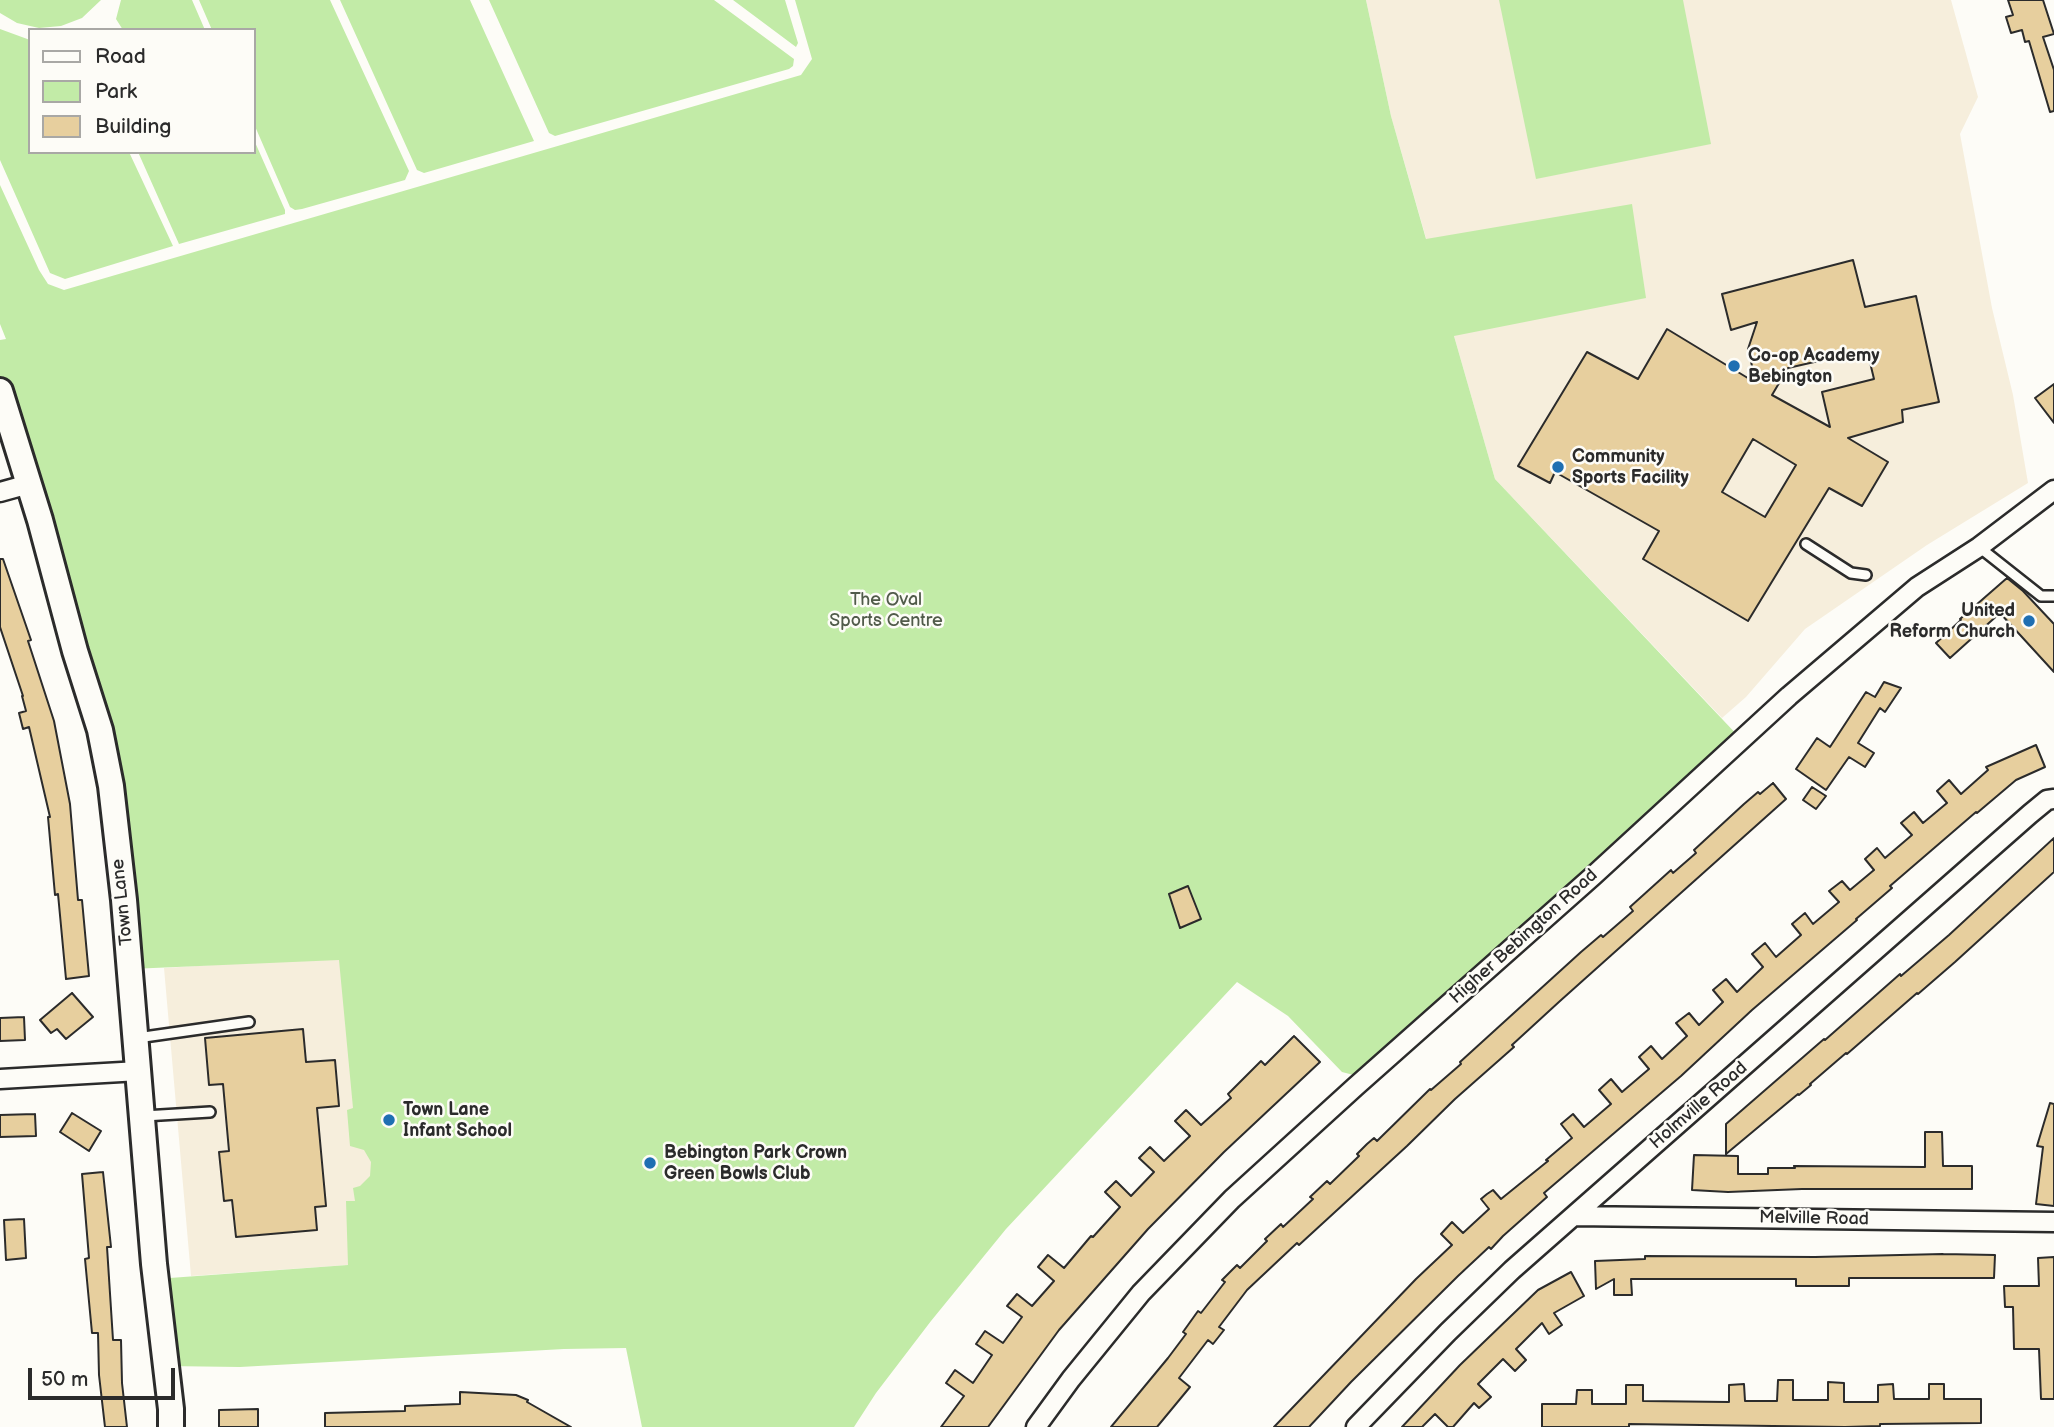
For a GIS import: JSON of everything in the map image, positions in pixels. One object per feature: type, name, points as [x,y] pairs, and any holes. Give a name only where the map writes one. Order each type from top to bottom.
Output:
[{"type":"main road","name":"Town Lane","points":[[0,391],[100,730],[108,775],[124,900],[154,1264],[171,1427]]},
{"type":"street","points":[[0,492],[29,484]]},
{"type":"street","name":"Higher Bebington Road","points":[[1036,1427],[1140,1293],[1233,1199],[1354,1087],[1593,876],[1789,696],[1917,587],[1979,548],[2054,490]]},
{"type":"street","name":"Holmville Road","points":[[1356,1427],[1512,1270],[2030,814],[2047,800],[2054,799]]},
{"type":"street","points":[[0,1079],[138,1071]]},
{"type":"street","name":"Melville Road","points":[[1574,1216],[2054,1222]]},
{"type":"lane","points":[[1806,544],[1851,573],[1866,575]]},
{"type":"lane","points":[[1979,548],[2041,596],[2054,596]]},
{"type":"lane","points":[[136,1038],[249,1022]]},
{"type":"lane","points":[[142,1116],[210,1112]]},
{"type":"shaded area","name":"Co-op Academy Bebington","points":[[1366,0],[1951,0],[1978,97],[1960,134],[1992,308],[2013,395],[2028,483],[1927,545],[1805,629],[1746,697],[1722,718],[1495,479],[1391,116]]},
{"type":"shaded area","name":"Town Lane Infant School","points":[[488,948],[348,1265],[191,1276],[164,968]]},
{"type":"green space","points":[[0,0],[101,0],[82,18],[61,26],[39,28],[17,23],[0,13]]},
{"type":"green space","points":[[121,0],[192,0],[204,28],[122,28],[116,19]]},
{"type":"green space","points":[[199,0],[330,0],[409,171],[405,180],[302,209],[295,210],[290,207],[256,129],[256,28],[211,28]]},
{"type":"green space","points":[[340,0],[470,0],[534,141],[424,173],[417,170]]},
{"type":"green space","points":[[489,0],[714,0],[794,59],[793,66],[555,136],[549,133]]},
{"type":"green space","points":[[733,0],[785,0],[798,43],[796,47]]},
{"type":"green space","name":"The Oval Sports Centre","points":[[795,0],[1366,0],[1391,116],[1426,239],[1632,204],[1646,298],[1454,336],[1495,479],[1741,739],[1365,1078],[1342,1072],[1288,1016],[1237,982],[1006,1229],[931,1321],[876,1393],[854,1427],[642,1427],[626,1348],[240,1367],[166,1366],[156,1279],[348,1265],[346,1201],[355,1201],[353,1188],[360,1186],[370,1176],[371,1162],[364,1150],[350,1146],[347,1110],[353,1108],[339,960],[130,969],[111,786],[0,391],[0,340],[6,339],[0,324],[0,185],[39,270],[48,284],[64,290],[801,75],[812,59]]},
{"type":"green space","points":[[1499,0],[1683,0],[1711,144],[1536,179]]},
{"type":"green space","points":[[0,29],[28,39],[28,154],[130,154],[173,246],[65,279],[50,273],[0,160]]},
{"type":"green space","points":[[256,145],[285,214],[179,244],[139,154],[256,154]]},
{"type":"building","points":[[2008,0],[2043,0],[2054,34],[2043,37],[2054,70],[2054,111],[2050,112],[2029,41],[2025,42],[2022,30],[2011,33],[2006,17],[2013,15]]},
{"type":"building","points":[[1853,260],[1865,307],[1916,296],[1939,402],[1902,410],[1903,422],[1848,438],[1888,462],[1862,506],[1829,488],[1748,621],[1643,559],[1659,531],[1555,472],[1550,483],[1518,466],[1587,352],[1638,379],[1667,329],[1756,383],[1748,349],[1757,322],[1731,330],[1722,294]],"holes":[[[1867,350],[1874,379],[1822,392],[1830,427],[1772,395],[1788,368]],[[1753,439],[1796,465],[1765,517],[1722,492]]]},
{"type":"building","points":[[2054,384],[2054,423],[2035,398]]},
{"type":"building","points":[[0,559],[3,559],[31,640],[28,641],[54,721],[70,804],[78,900],[82,900],[89,976],[66,979],[58,894],[55,895],[50,817],[29,727],[23,729],[19,713],[26,711],[23,696],[0,627]]},
{"type":"building","points":[[2007,578],[2054,624],[2054,672],[2000,613],[1950,658],[1936,643]]},
{"type":"building","points":[[1884,682],[1901,688],[1885,712],[1880,708],[1858,743],[1874,753],[1865,767],[1849,757],[1826,790],[1796,769],[1817,738],[1830,747],[1866,692],[1875,697]]},
{"type":"building","points":[[2036,745],[2045,767],[2016,780],[1976,812],[1890,886],[1892,888],[1857,920],[1752,1010],[1681,1076],[1544,1193],[1547,1197],[1458,1276],[1309,1427],[1274,1427],[1452,1245],[1441,1234],[1452,1222],[1463,1233],[1489,1209],[1481,1199],[1493,1190],[1501,1199],[1572,1138],[1561,1124],[1573,1114],[1584,1127],[1611,1104],[1599,1090],[1611,1079],[1622,1092],[1649,1069],[1639,1057],[1651,1046],[1662,1059],[1687,1036],[1676,1023],[1689,1013],[1699,1025],[1723,1002],[1713,990],[1726,979],[1737,992],[1763,967],[1752,954],[1765,943],[1776,957],[1801,935],[1792,924],[1805,913],[1813,924],[1839,902],[1829,891],[1842,881],[1850,890],[1874,870],[1865,859],[1877,848],[1885,858],[1912,835],[1901,823],[1914,812],[1923,823],[1947,803],[1937,791],[1949,780],[1961,794],[1988,770],[1986,767]]},
{"type":"building","points":[[1773,783],[1786,799],[1560,1001],[1407,1146],[1247,1290],[1219,1327],[1224,1330],[1213,1344],[1208,1340],[1179,1378],[1190,1387],[1157,1427],[1111,1427],[1168,1358],[1186,1334],[1183,1332],[1198,1311],[1201,1313],[1225,1282],[1222,1280],[1237,1265],[1240,1268],[1267,1241],[1265,1239],[1281,1224],[1283,1227],[1313,1199],[1310,1197],[1327,1181],[1330,1184],[1359,1156],[1357,1154],[1367,1144],[1374,1138],[1377,1141],[1430,1089],[1461,1064],[1460,1062],[1581,952],[1633,911],[1630,907],[1671,870],[1673,873],[1696,853],[1694,850],[1744,804]]},
{"type":"building","points":[[1812,787],[1826,796],[1816,809],[1803,800]]},
{"type":"building","points":[[2054,838],[2054,872],[1918,994],[1726,1154],[1726,1124],[1949,935]]},
{"type":"building","points":[[1188,886],[1201,919],[1180,928],[1169,894]]},
{"type":"building","points":[[72,993],[93,1017],[66,1039],[57,1029],[51,1033],[40,1020]]},
{"type":"building","points":[[24,1017],[25,1040],[0,1041],[0,1018]]},
{"type":"building","points":[[303,1029],[306,1062],[335,1060],[339,1106],[317,1108],[326,1206],[315,1207],[317,1230],[236,1237],[232,1200],[224,1201],[219,1152],[229,1151],[223,1084],[209,1085],[205,1038]]},
{"type":"building","points":[[1294,1036],[1320,1062],[1224,1152],[1148,1229],[1059,1330],[988,1427],[941,1427],[964,1396],[946,1383],[955,1370],[973,1383],[992,1355],[976,1344],[985,1331],[1003,1343],[1022,1317],[1007,1306],[1017,1294],[1032,1306],[1054,1281],[1038,1267],[1048,1255],[1064,1268],[1120,1207],[1105,1192],[1116,1181],[1131,1196],[1154,1172],[1139,1158],[1150,1147],[1164,1161],[1190,1136],[1175,1121],[1186,1110],[1201,1125],[1231,1098],[1228,1094],[1261,1061],[1265,1065]]},
{"type":"building","points":[[2050,1103],[2054,1104],[2054,1206],[2036,1204],[2043,1147],[2037,1146]]},
{"type":"building","points":[[72,1113],[101,1131],[89,1151],[60,1132]]},
{"type":"building","points":[[35,1114],[36,1136],[0,1137],[0,1115]]},
{"type":"building","points":[[1925,1132],[1942,1132],[1943,1166],[1972,1166],[1972,1189],[1728,1192],[1692,1190],[1694,1155],[1738,1156],[1738,1174],[1768,1174],[1768,1168],[1795,1168],[1794,1166],[1925,1167]]},
{"type":"building","points":[[103,1172],[111,1247],[107,1247],[113,1340],[121,1340],[127,1427],[105,1427],[99,1375],[98,1333],[92,1333],[88,1291],[85,1259],[89,1258],[82,1174]]},
{"type":"building","points":[[24,1219],[26,1258],[6,1260],[4,1220]]},
{"type":"building","points":[[1995,1255],[1994,1278],[1849,1278],[1849,1286],[1796,1286],[1796,1279],[1631,1279],[1632,1295],[1614,1295],[1614,1279],[1596,1289],[1595,1261],[1645,1259],[1645,1256],[1815,1257]]},
{"type":"building","points":[[2054,1257],[2054,1399],[2041,1399],[2039,1349],[2014,1349],[2013,1307],[2005,1307],[2004,1286],[2039,1286],[2038,1258]]},
{"type":"building","points":[[1571,1272],[1584,1296],[1554,1313],[1562,1325],[1549,1334],[1542,1323],[1516,1349],[1526,1360],[1515,1371],[1503,1359],[1478,1384],[1491,1397],[1479,1408],[1474,1403],[1453,1427],[1448,1427],[1435,1414],[1422,1427],[1402,1427],[1460,1365],[1538,1290]]},
{"type":"building","points":[[1778,1380],[1793,1380],[1793,1400],[1828,1400],[1828,1382],[1844,1383],[1844,1402],[1878,1402],[1878,1385],[1893,1384],[1894,1399],[1929,1399],[1929,1384],[1944,1384],[1944,1399],[1981,1399],[1981,1423],[1845,1427],[1629,1424],[1629,1427],[1542,1427],[1542,1404],[1576,1404],[1577,1390],[1592,1390],[1592,1404],[1626,1404],[1626,1385],[1643,1385],[1643,1401],[1729,1402],[1729,1385],[1744,1384],[1745,1401],[1777,1401]]},
{"type":"building","points":[[460,1392],[516,1395],[571,1427],[325,1427],[325,1413],[405,1411],[405,1406],[460,1404]]},
{"type":"building","points":[[258,1409],[258,1427],[219,1427],[219,1410]]},
{"type":"place","name":"Co-op Academy Bebington","points":[[1734,366]]},
{"type":"place","name":"Community Sports Facility","points":[[1558,467]]},
{"type":"place","name":"United Reform Church","points":[[2029,621]]},
{"type":"place","name":"Town Lane Infant School","points":[[389,1120]]},
{"type":"place","name":"Bebington Park Crown Green Bowls Club","points":[[650,1163]]}]
